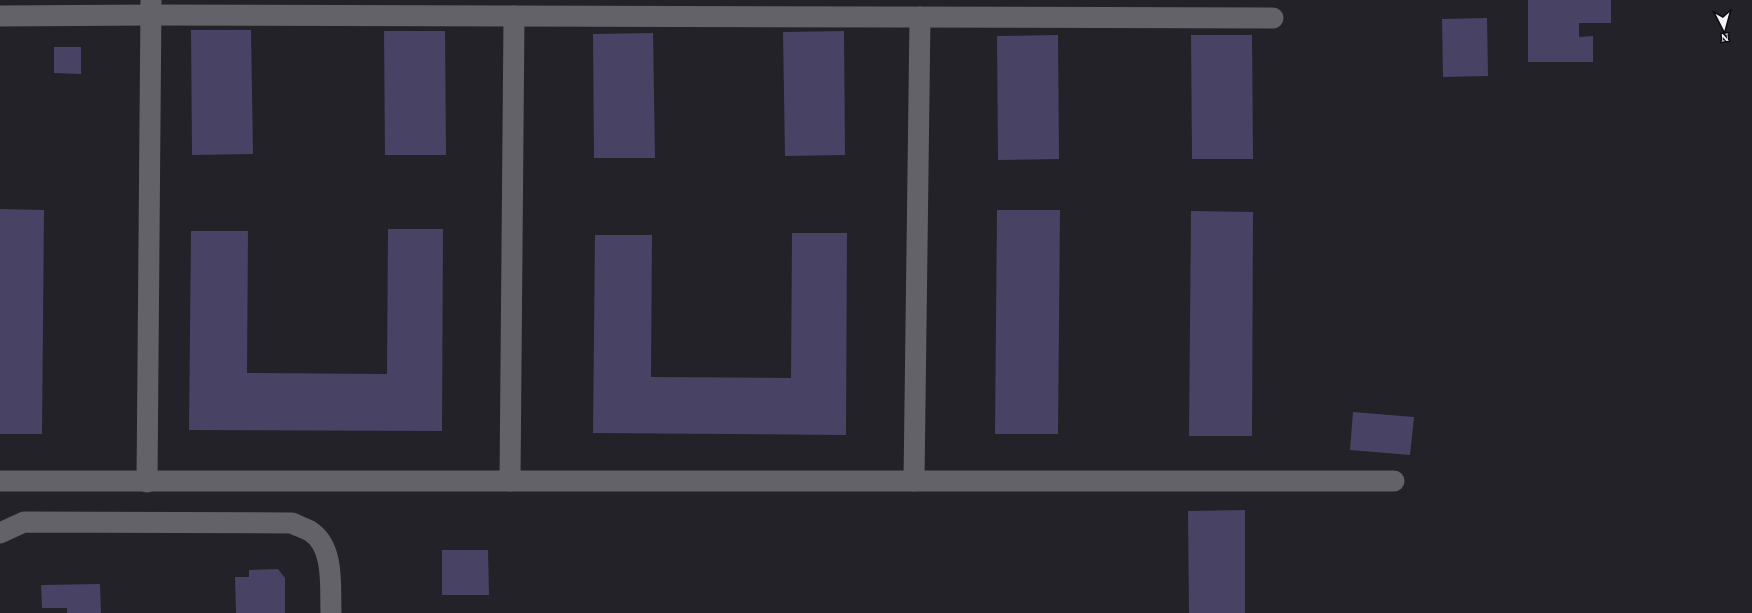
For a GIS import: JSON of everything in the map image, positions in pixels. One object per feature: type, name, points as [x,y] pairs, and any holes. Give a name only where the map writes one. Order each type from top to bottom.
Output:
[{"type":"street","points":[[146,482],[151,7]]},
{"type":"street","points":[[0,16],[151,7],[514,16],[1273,18]]},
{"type":"street","points":[[510,481],[514,16]]},
{"type":"street","points":[[914,481],[920,17]]},
{"type":"street","points":[[0,481],[1394,481]]},
{"type":"street","points":[[0,533],[24,522],[292,523],[311,532],[324,546],[329,563],[331,613]]},
{"type":"building","points":[[1528,0],[1611,0],[1611,23],[1579,23],[1579,37],[1593,36],[1593,62],[1528,62]]},
{"type":"building","points":[[1487,18],[1488,76],[1443,77],[1442,19]]},
{"type":"building","points":[[191,30],[251,30],[253,154],[192,155]]},
{"type":"building","points":[[384,31],[445,31],[446,155],[385,155]]},
{"type":"building","points":[[844,31],[845,155],[785,156],[783,32]]},
{"type":"building","points":[[653,33],[655,158],[594,158],[593,34]]},
{"type":"building","points":[[1058,35],[1059,159],[998,160],[997,36]]},
{"type":"building","points":[[1191,35],[1252,35],[1253,159],[1192,159]]},
{"type":"building","points":[[54,47],[81,47],[81,74],[54,73]]},
{"type":"building","points":[[0,209],[44,210],[42,434],[0,434]]},
{"type":"building","points":[[997,210],[1060,210],[1058,434],[995,434]]},
{"type":"building","points":[[1191,211],[1253,212],[1252,436],[1189,436]]},
{"type":"building","points":[[388,229],[443,229],[442,431],[189,430],[191,231],[248,231],[247,373],[387,374]]},
{"type":"building","points":[[792,233],[847,233],[846,435],[593,433],[595,235],[652,235],[651,377],[791,378]]},
{"type":"building","points":[[1353,412],[1414,417],[1410,455],[1350,450]]},
{"type":"building","points":[[1245,510],[1245,613],[1189,613],[1188,511]]},
{"type":"building","points":[[442,550],[488,550],[489,595],[442,595]]},
{"type":"building","points":[[278,569],[285,578],[285,613],[236,613],[235,577],[249,577],[249,570]]},
{"type":"building","points":[[100,584],[101,613],[67,613],[67,608],[42,608],[41,585]]}]
